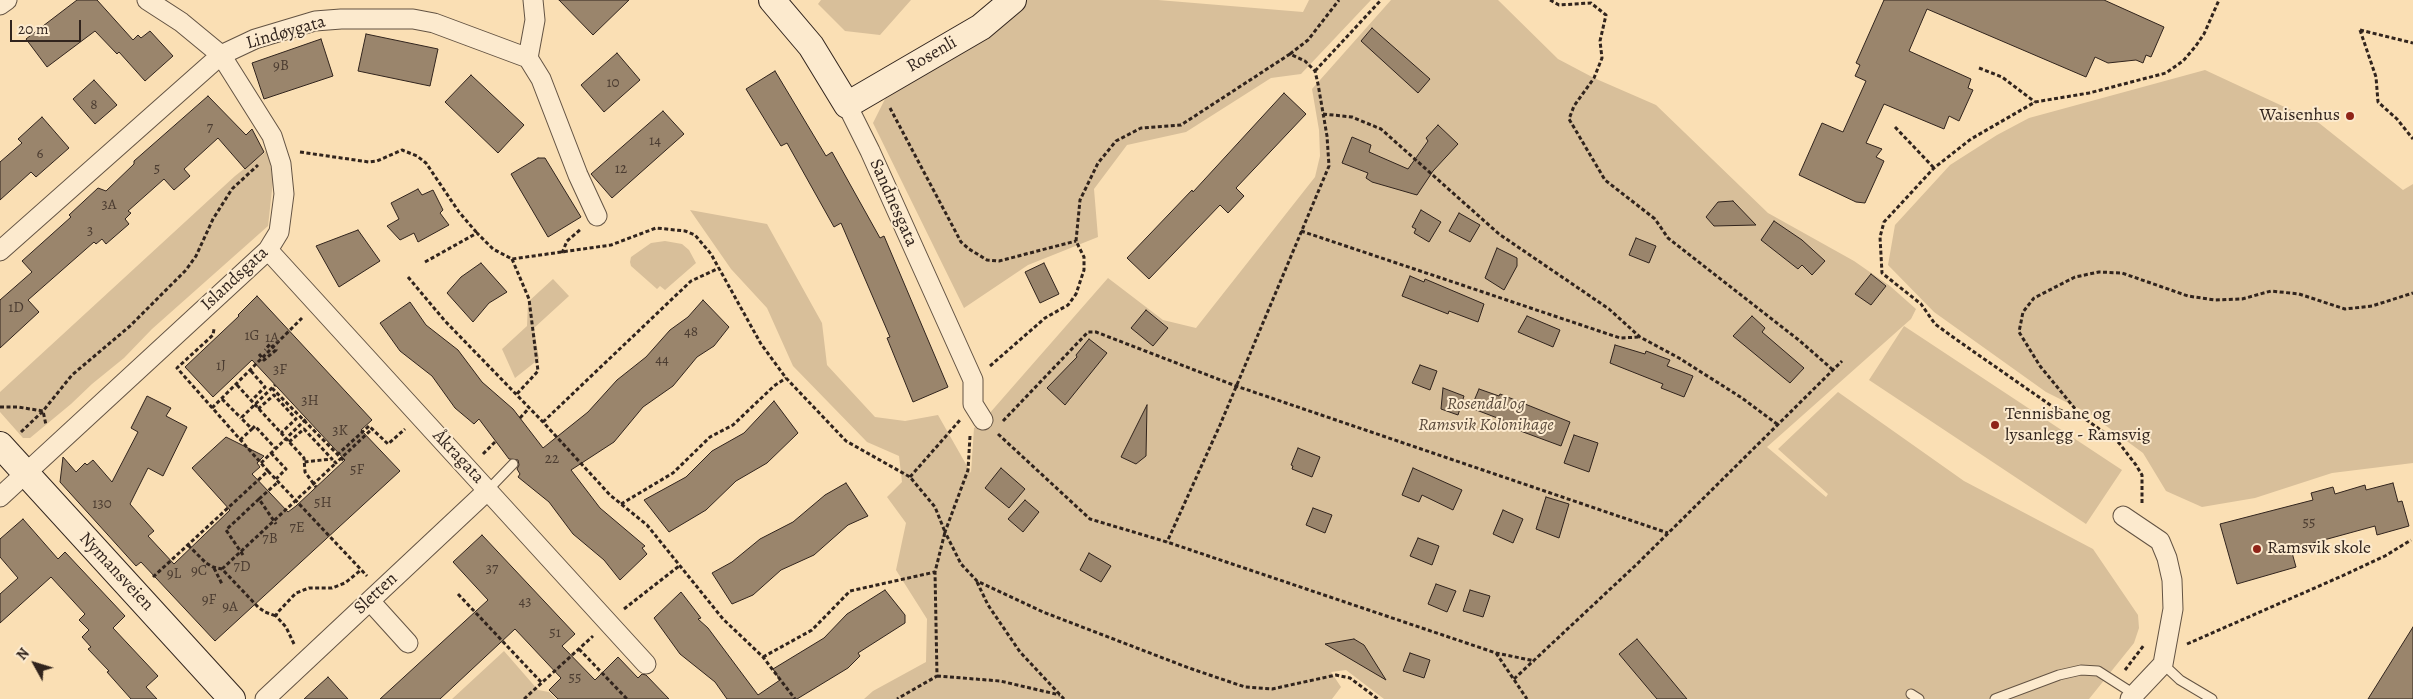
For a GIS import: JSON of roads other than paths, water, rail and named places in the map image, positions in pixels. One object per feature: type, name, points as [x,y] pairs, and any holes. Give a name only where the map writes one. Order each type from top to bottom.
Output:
[{"type":"street","points":[[0,5],[7,0]]},
{"type":"street","name":"Islandsgata","points":[[0,497],[268,250],[279,232],[284,194],[278,152],[272,136],[221,55],[182,22],[147,0]]},
{"type":"street","points":[[533,0],[535,20],[528,58],[541,79],[575,168],[597,216]]},
{"type":"street","name":"Sandnesgata","points":[[772,0],[811,46],[846,105],[870,151],[972,380],[984,418]]},
{"type":"street","name":"Rosenli","points":[[846,105],[981,27],[1013,0]]},
{"type":"street","name":"Lindøygata","points":[[0,251],[221,55],[255,39],[315,21],[362,18],[413,19],[434,23],[528,58]]},
{"type":"street","name":"Åkragata","points":[[268,250],[646,664]]},
{"type":"street","name":"Nymansveien","points":[[8,440],[25,474],[232,699]]},
{"type":"street","name":"Sletten","points":[[265,699],[488,490]]},
{"type":"street","points":[[2123,516],[2160,541],[2167,558],[2172,580],[2173,609],[2163,664],[2132,696]]},
{"type":"street","name":"Sletten","points":[[370,600],[408,643]]},
{"type":"lane","points":[[488,490],[513,464]]},
{"type":"lane","points":[[2163,664],[2180,680],[2212,699]]},
{"type":"lane","points":[[1995,699],[2059,675],[2080,670],[2098,671],[2132,696]]},
{"type":"place","name":"Waisenhus","points":[[2350,116]]},
{"type":"place","name":"Tennisbane og lysanlegg - Ramsvig","points":[[1995,425]]},
{"type":"place","name":"Ramsvik skole","points":[[2257,549]]},
{"type":"park label","name":"Rosendal og Ramsvik Kolonihage","points":[[1486,415]]}]
